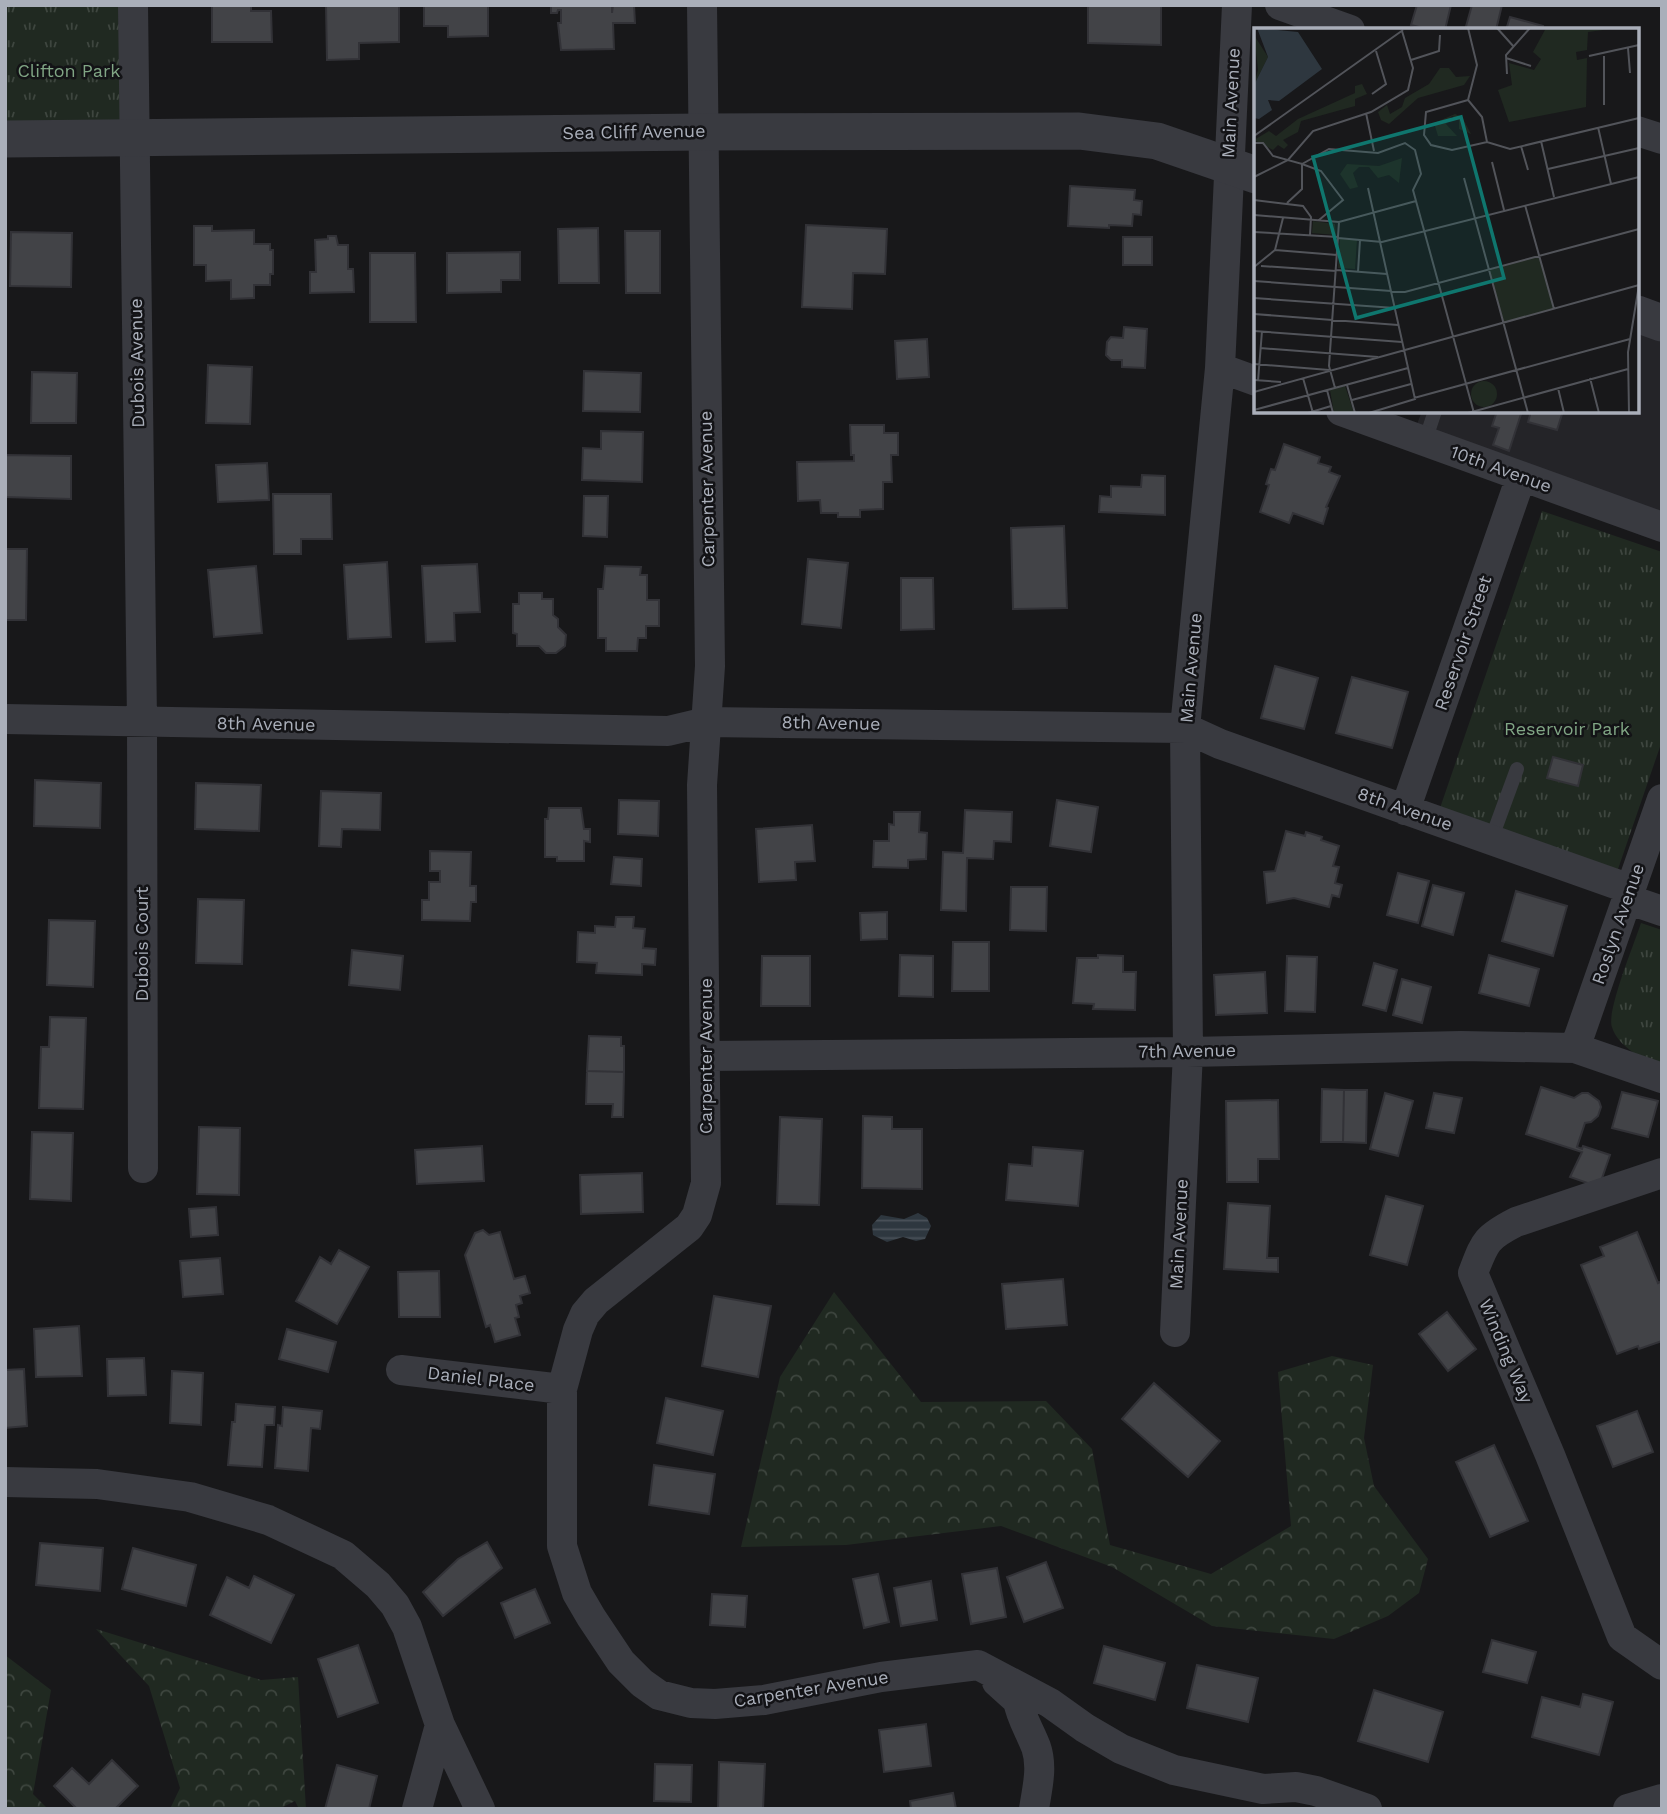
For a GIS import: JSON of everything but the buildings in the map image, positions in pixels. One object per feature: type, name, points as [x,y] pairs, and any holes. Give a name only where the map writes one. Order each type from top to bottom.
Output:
[{"type":"street","name":"Dubois Avenue","points":[[133,5],[142,722]]},
{"type":"street","name":"Carpenter Avenue","points":[[702,5],[710,666],[702,785],[706,1183],[697,1215],[689,1227],[677,1239],[608,1290],[585,1314],[578,1329],[562,1389],[562,1546],[578,1593],[591,1617],[621,1662],[659,1695],[691,1703],[764,1700],[881,1677],[978,1665]]},
{"type":"street","name":"Main Avenue","points":[[1175,1332],[1188,1052],[1185,728],[1242,170],[1237,5]]},
{"type":"street","points":[[1280,5],[1344,28]]},
{"type":"street","name":"Sea Cliff Avenue","points":[[5,139],[1079,131],[1157,141],[1242,170]]},
{"type":"street","points":[[1639,132],[1662,139]]},
{"type":"street","points":[[1639,315],[1662,323]]},
{"type":"street","points":[[1220,368],[1254,380]]},
{"type":"street","name":"10th Avenue","points":[[1347,413],[1662,527]]},
{"type":"street","name":"Reservoir Street","points":[[1405,810],[1521,477]]},
{"type":"street","name":"8th Avenue","points":[[5,719],[668,731],[706,722],[1185,728],[1220,744],[1491,840],[1629,894],[1662,911]]},
{"type":"street","name":"Dubois Court","points":[[142,722],[142,1167]]},
{"type":"street","name":"Roslyn Avenue","points":[[1575,1048],[1662,799]]},
{"type":"street","name":"7th Avenue","points":[[706,1056],[1188,1052],[1461,1046],[1575,1048],[1662,1078]]},
{"type":"street","name":"Winding Way","points":[[1662,1173],[1516,1223],[1494,1234],[1484,1244],[1473,1273],[1550,1455],[1622,1637],[1662,1665]]},
{"type":"street","name":"Daniel Place","points":[[401,1370],[562,1389]]},
{"type":"street","points":[[5,1482],[97,1484],[190,1497],[268,1520],[343,1555],[379,1585],[395,1605],[407,1627],[440,1725],[480,1809]]},
{"type":"street","points":[[978,1665],[1018,1701],[1020,1713],[1037,1750],[1040,1772],[1034,1809]]},
{"type":"street","points":[[978,1665],[1050,1703],[1084,1728],[1121,1749],[1174,1770],[1263,1788],[1296,1787],[1316,1791],[1367,1809]]},
{"type":"street","points":[[417,1809],[440,1725]]},
{"type":"street","points":[[1628,1809],[1662,1799]]},
{"type":"lane","points":[[1425,441],[1434,413]]},
{"type":"lane","points":[[1491,840],[1517,769]]},
{"type":"shaded area","points":[[1639,312],[1662,321],[1662,520],[1414,432],[1421,413],[1639,413]]},
{"type":"shaded area","points":[[918,1213],[927,1218],[931,1226],[925,1239],[916,1241],[903,1237],[887,1242],[873,1235],[872,1225],[881,1215],[904,1219]]},
{"type":"green space","name":"Clifton Park","points":[[5,5],[133,5],[134,137],[5,139]]},
{"type":"green space","name":"Reservoir Park","points":[[1542,511],[1662,552],[1662,741],[1617,872],[1439,811]]},
{"type":"green space","points":[[1641,923],[1662,930],[1662,1067],[1626,1047],[1612,1027],[1613,1007]]},
{"type":"green space","points":[[834,1292],[921,1402],[1046,1401],[1092,1449],[1110,1545],[1211,1574],[1291,1526],[1278,1372],[1332,1356],[1373,1365],[1364,1438],[1374,1486],[1428,1559],[1419,1593],[1388,1616],[1334,1639],[1212,1626],[1112,1567],[1001,1526],[846,1545],[741,1547],[780,1377]]},
{"type":"green space","points":[[96,1629],[261,1680],[298,1677],[306,1809],[299,1809],[295,1801],[279,1809],[170,1809],[180,1788],[149,1686]]},
{"type":"green space","points":[[5,1655],[51,1690],[33,1794],[48,1809],[5,1809]]}]
